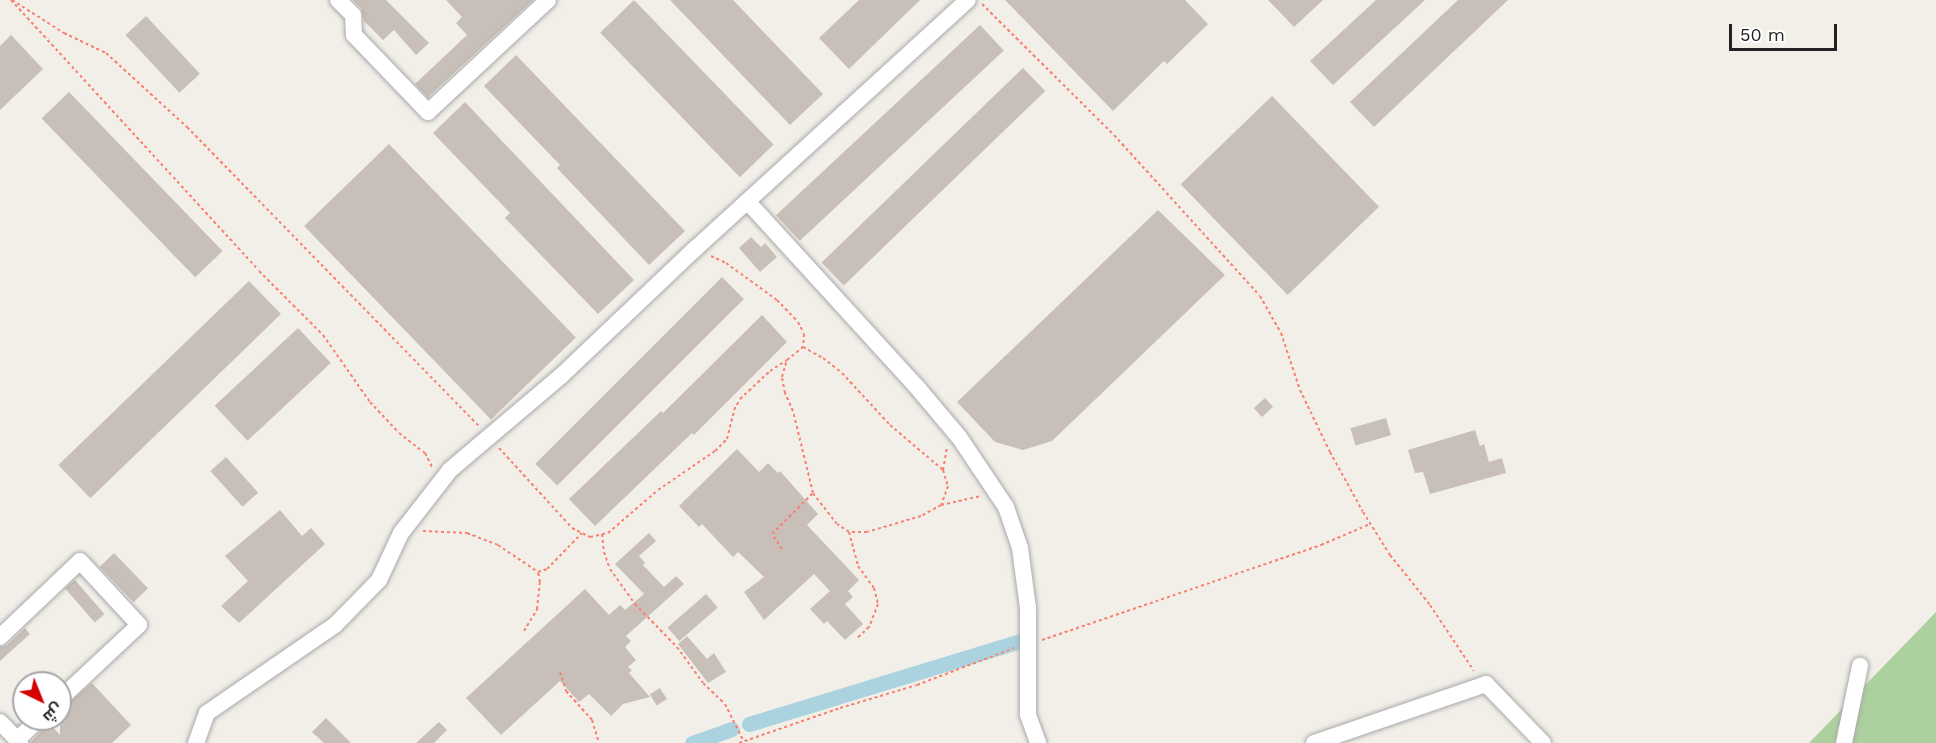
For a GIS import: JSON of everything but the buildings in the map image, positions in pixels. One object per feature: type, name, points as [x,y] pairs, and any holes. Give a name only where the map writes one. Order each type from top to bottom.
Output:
[{"type":"street","points":[[338,0],[353,15],[354,35],[428,112],[548,0]]},
{"type":"street","points":[[196,743],[207,713],[334,625],[379,580],[401,533],[440,480],[487,435],[561,376],[695,249],[969,0]]},
{"type":"street","points":[[748,202],[916,386],[959,437],[1006,507],[1020,548],[1028,608],[1028,715],[1038,743]]},
{"type":"street","points":[[0,637],[80,561],[139,626],[72,688]]},
{"type":"street","points":[[1844,743],[1860,666]]},
{"type":"street","points":[[1314,743],[1486,684],[1543,743]]},
{"type":"street","points":[[0,722],[19,741]]},
{"type":"path","points":[[11,0],[64,33],[106,53],[179,119],[487,435],[572,528],[590,537],[608,533],[658,490],[715,451],[727,439],[734,410],[740,399],[770,371],[803,346],[804,334],[798,322],[777,300],[726,263],[695,249]]},
{"type":"path","points":[[11,0],[259,271],[323,335],[370,402],[399,433],[425,453],[440,480]]},
{"type":"path","points":[[978,0],[1114,135],[1260,297],[1281,333],[1300,390],[1330,452],[1371,524],[1390,555],[1486,684]]},
{"type":"path","points":[[803,346],[842,373],[890,424],[943,470],[948,486],[941,505]]},
{"type":"path","points":[[787,360],[782,377],[783,385],[796,422],[813,494],[837,524],[849,532],[867,532],[921,516],[941,505],[988,495],[1001,500]]},
{"type":"path","points":[[782,549],[772,534],[813,494]]},
{"type":"path","points":[[739,743],[917,685],[993,654],[1027,645],[1311,548],[1371,524]]},
{"type":"path","points":[[849,532],[858,566],[874,588],[878,604],[869,627],[857,638]]},
{"type":"path","points":[[401,533],[467,533],[498,545],[538,572],[540,582],[537,609],[524,631]]},
{"type":"path","points":[[538,572],[548,568],[582,533]]},
{"type":"path","points":[[602,534],[604,552],[610,569],[635,604],[677,647],[703,683],[725,704],[743,740]]},
{"type":"path","points":[[560,672],[566,691],[592,720],[599,743]]},
{"type":"green space","points":[[1936,612],[1936,743],[1809,743]]},
{"type":"waterway","points":[[749,724],[1027,639]]},
{"type":"waterway","points":[[692,743],[732,729]]}]
